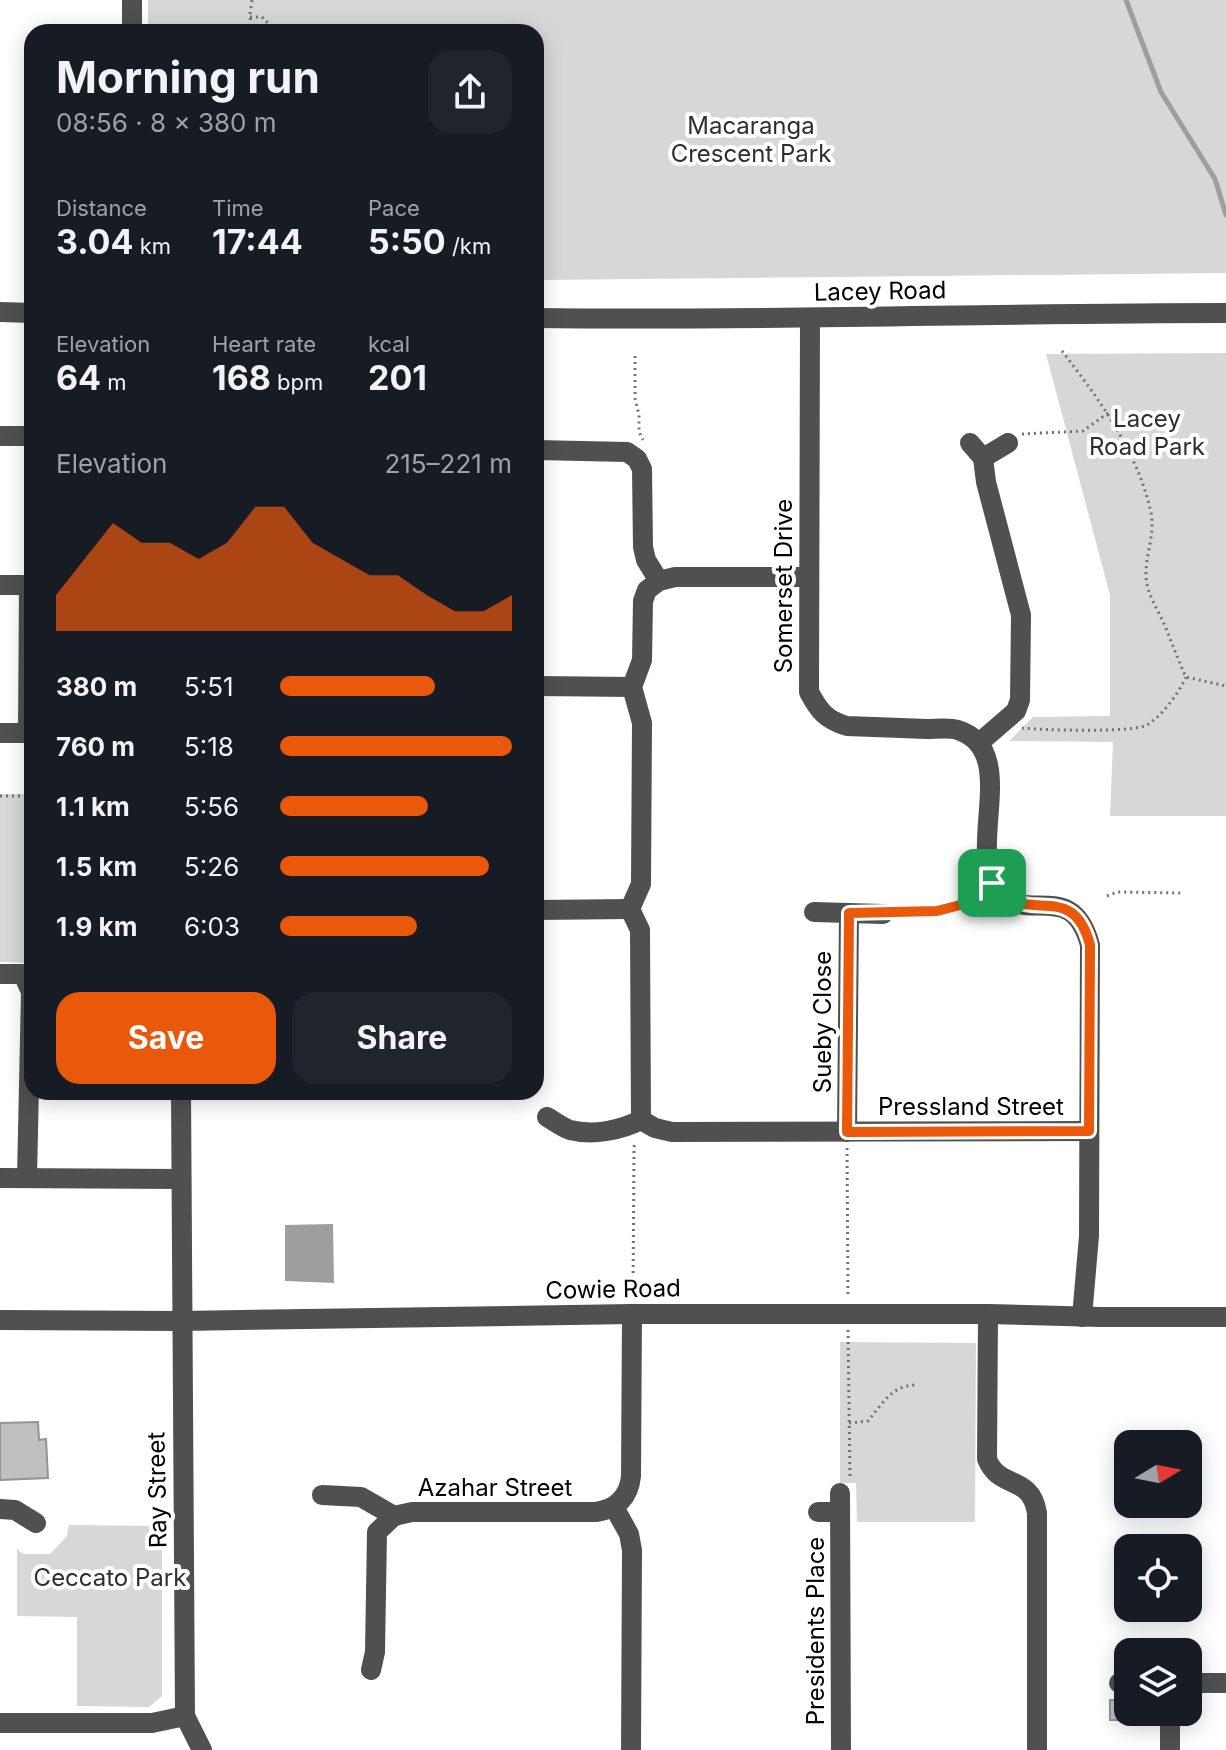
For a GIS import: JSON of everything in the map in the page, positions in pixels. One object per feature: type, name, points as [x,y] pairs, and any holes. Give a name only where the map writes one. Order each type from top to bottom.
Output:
[{"type":"street","points":[[132,0],[132,24]]},
{"type":"street","points":[[0,312],[24,313]]},
{"type":"street","name":"Lacey Road","points":[[544,318],[810,319],[1226,313]]},
{"type":"street","name":"Somerset Drive","points":[[810,319],[809,692],[818,710],[830,721],[847,726],[957,730],[979,743]]},
{"type":"street","points":[[0,436],[24,436]]},
{"type":"street","points":[[1008,443],[976,450],[1019,600],[1020,700],[1016,711],[979,743],[989,769],[988,864],[992,883],[1000,894],[1015,904],[1059,907],[1073,913],[1085,926],[1090,945],[1088,1258],[1082,1317]]},
{"type":"street","points":[[544,450],[627,452],[637,459],[642,469],[643,547],[646,560],[659,581]]},
{"type":"street","points":[[547,1117],[571,1130],[623,1129],[641,1120],[640,930],[630,909],[641,884],[642,723],[632,687],[642,660],[643,601],[647,590],[659,581],[675,577],[809,577]]},
{"type":"street","points":[[0,585],[24,585]]},
{"type":"street","points":[[544,686],[632,687]]},
{"type":"street","points":[[0,733],[24,733]]},
{"type":"street","points":[[544,910],[630,909]]},
{"type":"street","points":[[814,912],[883,914]]},
{"type":"street","name":"Sueby Close","points":[[847,1132],[849,913]]},
{"type":"street","points":[[0,974],[24,976]]},
{"type":"street","points":[[27,1178],[29,1100]]},
{"type":"street","name":"Ray Street","points":[[181,1100],[185,1716],[202,1750]]},
{"type":"street","name":"Pressland Street","points":[[641,1120],[655,1128],[672,1132],[1089,1131]]},
{"type":"street","points":[[0,1178],[181,1179]]},
{"type":"street","points":[[631,1750],[632,1550],[629,1534],[614,1507],[627,1495],[630,1484],[632,1306]]},
{"type":"street","name":"Cowie Road","points":[[0,1320],[181,1321],[632,1306],[1082,1317],[1226,1317]]},
{"type":"street","points":[[988,1314],[987,1459],[1000,1477],[1020,1484],[1030,1492],[1037,1513],[1037,1750]]},
{"type":"street","points":[[322,1495],[361,1497],[394,1516]]},
{"type":"street","name":"Presidents Place","points":[[818,1512],[840,1502],[841,1750]]},
{"type":"street","name":"Azahar Street","points":[[371,1670],[375,1652],[377,1532],[394,1516],[412,1512],[596,1512],[614,1507]]},
{"type":"street","points":[[0,1509],[15,1510],[36,1523]]},
{"type":"street","points":[[1202,1683],[1226,1683]]},
{"type":"street","points":[[0,1723],[152,1723],[185,1716]]},
{"type":"street","points":[[1170,1726],[1170,1750]]},
{"type":"path","points":[[250,24],[252,0]]},
{"type":"path","points":[[250,17],[262,17],[269,24]]},
{"type":"path","points":[[1014,731],[1021,728],[1126,729],[1146,726],[1178,694],[1186,677],[1152,601],[1145,575],[1152,515],[1127,448],[1108,413],[1062,351]]},
{"type":"path","points":[[635,356],[639,432],[646,443]]},
{"type":"path","points":[[1008,443],[1024,433],[1083,431],[1108,413]]},
{"type":"path","points":[[1186,677],[1226,686]]},
{"type":"path","points":[[0,796],[24,796]]},
{"type":"path","points":[[883,914],[937,911],[964,904],[992,883]]},
{"type":"path","points":[[1107,896],[1117,892],[1181,893]]},
{"type":"path","points":[[632,1306],[634,1147],[641,1130],[641,1120]]},
{"type":"path","points":[[847,1132],[848,1302]]},
{"type":"path","points":[[840,1502],[850,1487],[848,1326]]},
{"type":"path","points":[[849,1423],[868,1421],[902,1385],[916,1385]]},
{"type":"green space","name":"Macaranga Crescent Park","points":[[148,0],[1226,0],[1226,273],[544,280],[544,24],[148,24]]},
{"type":"green space","name":"Lacey Road Park","points":[[1226,353],[1226,816],[1110,816],[1113,742],[1009,741],[1033,717],[1110,716],[1110,595],[1046,354]]},
{"type":"green space","points":[[0,794],[24,794],[24,963],[0,962]]},
{"type":"green space","points":[[840,1342],[976,1343],[975,1522],[857,1522],[856,1483],[840,1483]]},
{"type":"green space","name":"Ceccato Park","points":[[69,1525],[162,1526],[162,1696],[149,1707],[77,1706],[77,1617],[17,1616],[17,1549],[23,1554],[50,1554],[67,1536]]},
{"type":"shaded area","points":[[333,1224],[334,1283],[285,1281],[285,1225]]},
{"type":"building","points":[[38,1422],[39,1440],[46,1439],[48,1478],[0,1480],[0,1423]]},
{"type":"building","points":[[1110,1700],[1114,1700],[1114,1720],[1110,1720]]},
{"type":"waterway","points":[[1126,0],[1161,92],[1215,179],[1226,215]]},
{"type":"route","points":[[992,883],[1000,894],[1015,904],[1059,907],[1073,913],[1085,926],[1090,945],[1089,1131],[847,1132],[849,913],[937,911],[964,904],[992,883]]}]
